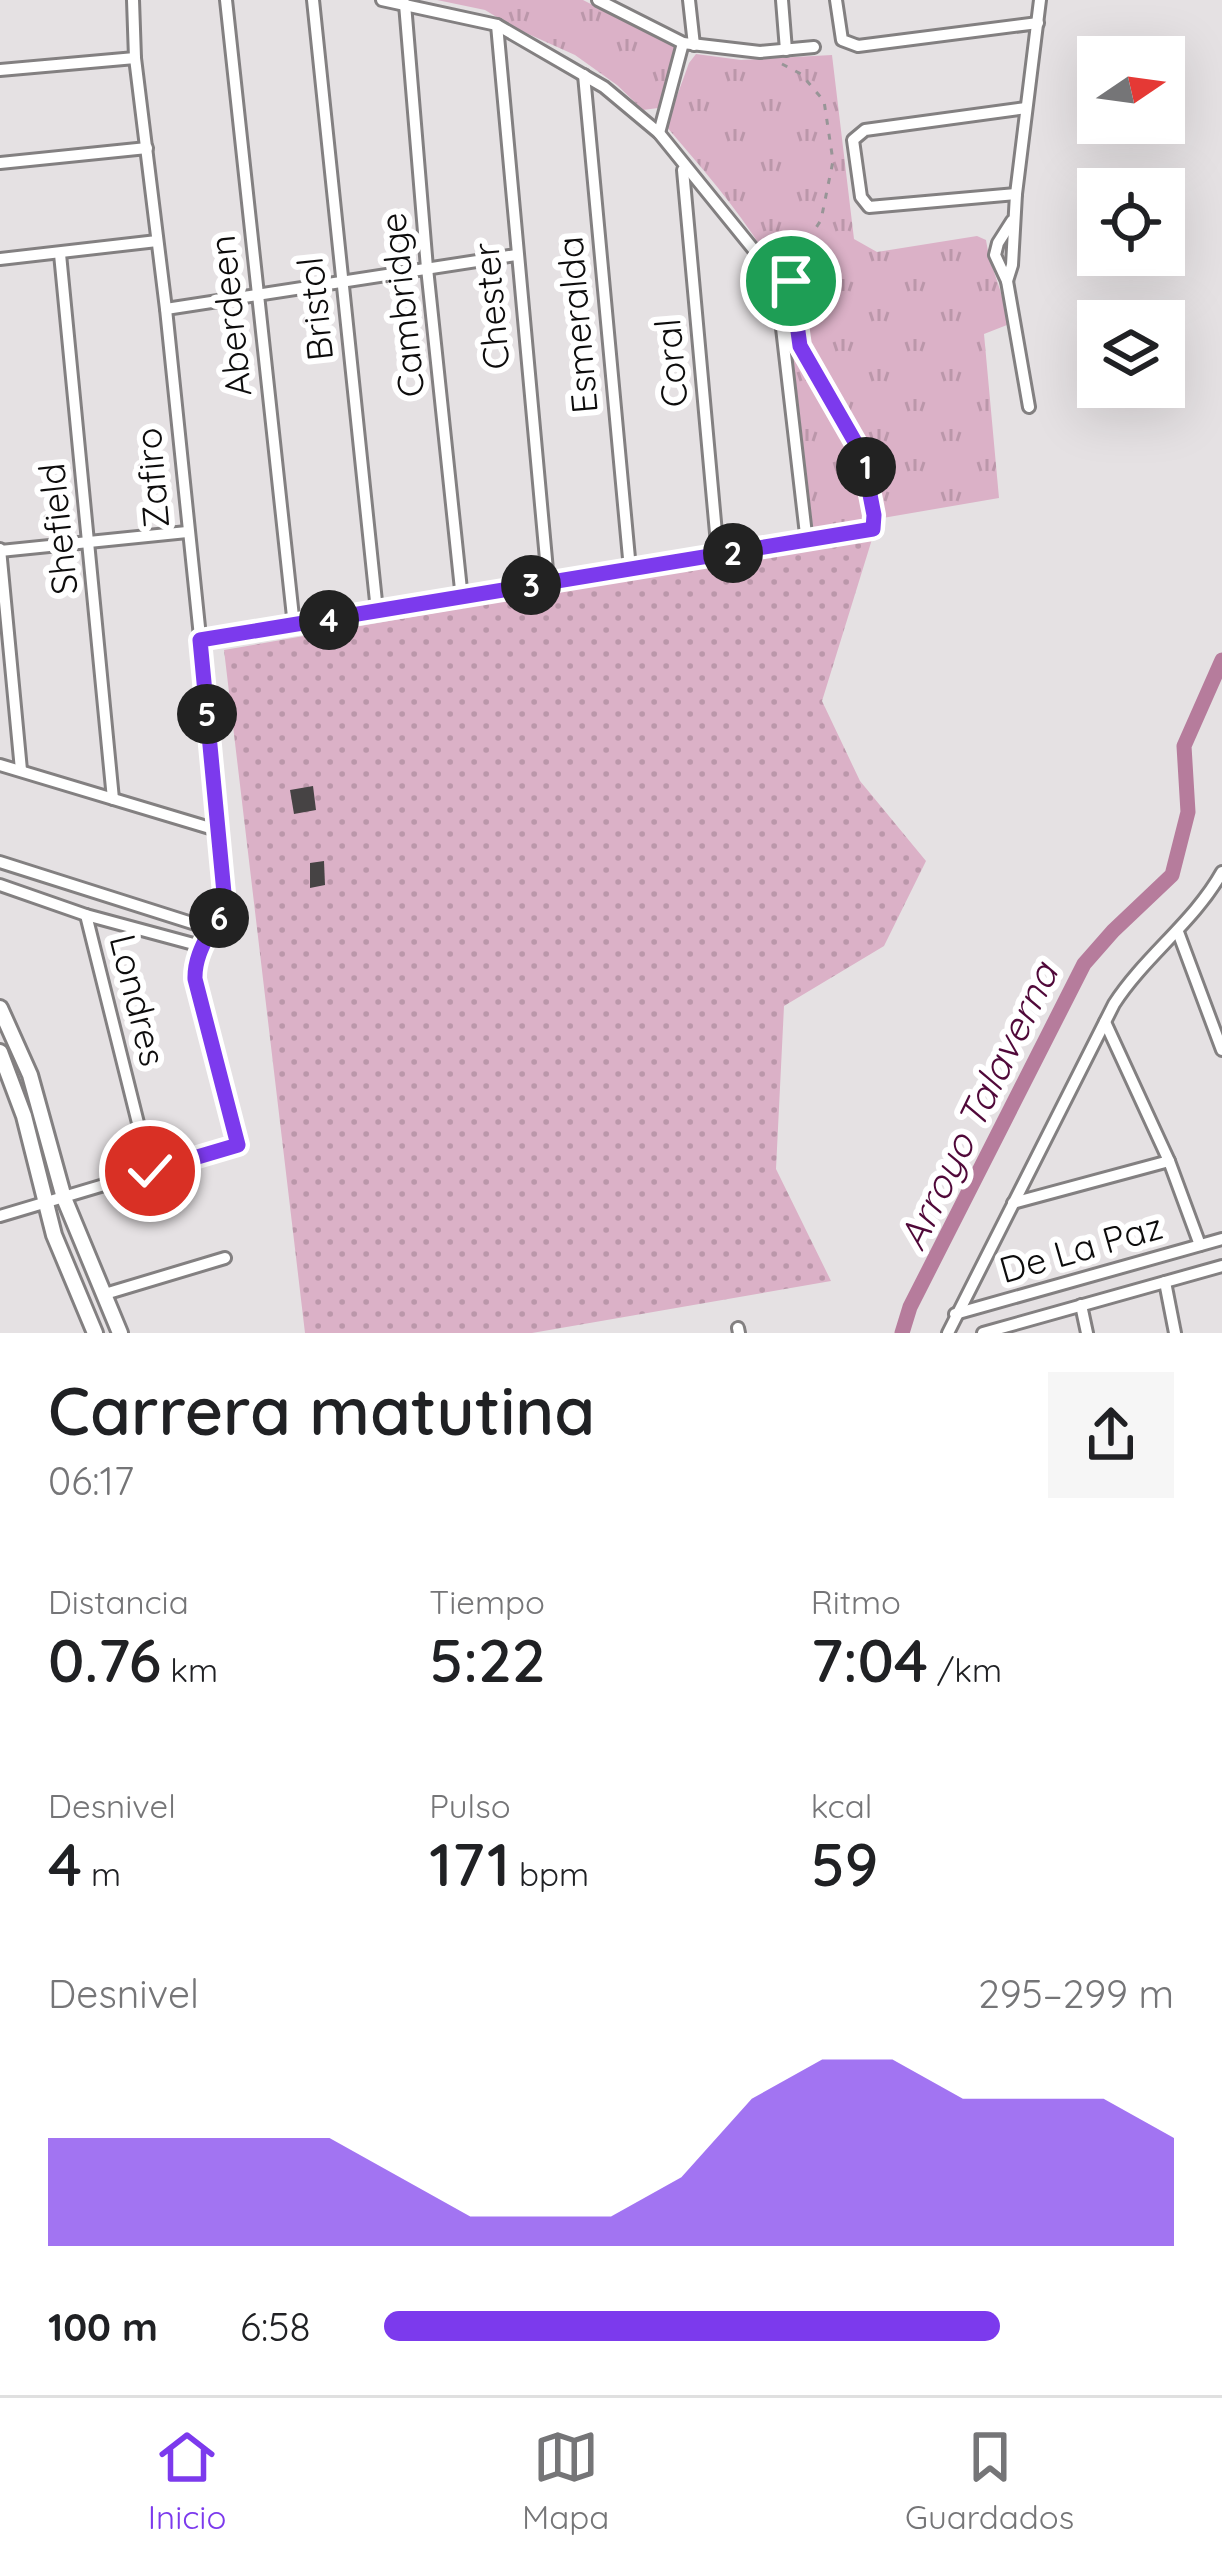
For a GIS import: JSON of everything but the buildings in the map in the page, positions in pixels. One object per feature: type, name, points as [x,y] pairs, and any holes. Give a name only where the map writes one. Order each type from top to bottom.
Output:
[{"type":"street","name":"Zafiro","points":[[133,0],[135,58],[220,831],[224,893],[214,930]]},
{"type":"street","name":"Aberdeen","points":[[226,0],[294,626]]},
{"type":"street","name":"Bristol","points":[[313,0],[377,611]]},
{"type":"street","points":[[382,0],[497,25],[623,101],[659,133],[758,256],[772,282],[782,328],[807,542]]},
{"type":"street","points":[[659,133],[688,44],[689,0]]},
{"type":"street","points":[[782,0],[786,50]]},
{"type":"street","points":[[836,0],[842,40],[858,46],[1038,23]]},
{"type":"street","points":[[1029,407],[1007,281],[1040,0]]},
{"type":"street","points":[[602,1],[688,44],[760,52],[814,47]]},
{"type":"street","name":"Cambridge","points":[[405,4],[462,599]]},
{"type":"street","name":"Chester","points":[[497,25],[548,581]]},
{"type":"street","points":[[0,70],[135,58]]},
{"type":"street","name":"Esmeralda","points":[[584,75],[630,569]]},
{"type":"street","points":[[1016,194],[876,209],[861,197],[854,140],[865,130],[1026,108]]},
{"type":"street","points":[[0,163],[147,148]]},
{"type":"street","name":"Coral","points":[[683,166],[718,555]]},
{"type":"street","points":[[0,260],[157,241]]},
{"type":"street","name":"Shefield","points":[[59,254],[113,800]]},
{"type":"street","points":[[166,309],[516,255]]},
{"type":"street","points":[[21,770],[0,550],[187,532]]},
{"type":"street","points":[[200,640],[864,532]]},
{"type":"street","points":[[0,765],[220,831]]},
{"type":"street","points":[[0,862],[214,930],[201,946],[195,979],[238,1145],[0,1216]]},
{"type":"street","points":[[948,1333],[1105,1022],[1130,980],[1178,932],[1222,872]]},
{"type":"street","points":[[0,885],[201,946]]},
{"type":"street","name":"Londres","points":[[86,914],[150,1171]]},
{"type":"street","points":[[1178,932],[1222,1050]]},
{"type":"street","points":[[0,1008],[30,1075],[56,1201],[54,1234],[95,1333]]},
{"type":"street","points":[[1105,1022],[1169,1161],[1200,1245]]},
{"type":"street","points":[[0,1052],[56,1201],[120,1333]]},
{"type":"street","points":[[1013,1203],[1169,1161]]},
{"type":"street","name":"De La Paz","points":[[956,1314],[1222,1239]]},
{"type":"street","points":[[105,1294],[225,1258]]},
{"type":"street","points":[[992,1332],[1222,1266]]},
{"type":"street","points":[[1165,1282],[1175,1333]]},
{"type":"street","points":[[1081,1306],[1087,1333]]},
{"type":"path","points":[[760,52],[801,74],[819,93],[829,118],[833,160],[827,195],[821,220],[799,254],[791,281],[800,346],[857,443],[868,473],[875,526],[864,532]]},
{"type":"green space","points":[[437,0],[583,0],[675,47],[658,108],[643,110],[575,55],[485,10]]},
{"type":"green space","points":[[696,54],[741,60],[832,55],[854,239],[877,252],[977,236],[986,240],[1007,325],[984,334],[999,498],[813,530],[785,290],[746,225],[666,126]]},
{"type":"green space","points":[[873,536],[822,701],[860,781],[926,861],[884,946],[784,1006],[776,1169],[831,1281],[532,1333],[305,1333],[224,650]]},
{"type":"waterway","name":"Arroyo Talaverna","points":[[902,1333],[910,1307],[1084,964],[1172,875],[1188,812],[1184,746],[1222,660]]},
{"type":"route","points":[[150,1171],[238,1145],[195,979],[201,946],[214,930],[224,893],[200,640],[873,529],[862,454],[800,346],[791,281]]}]
